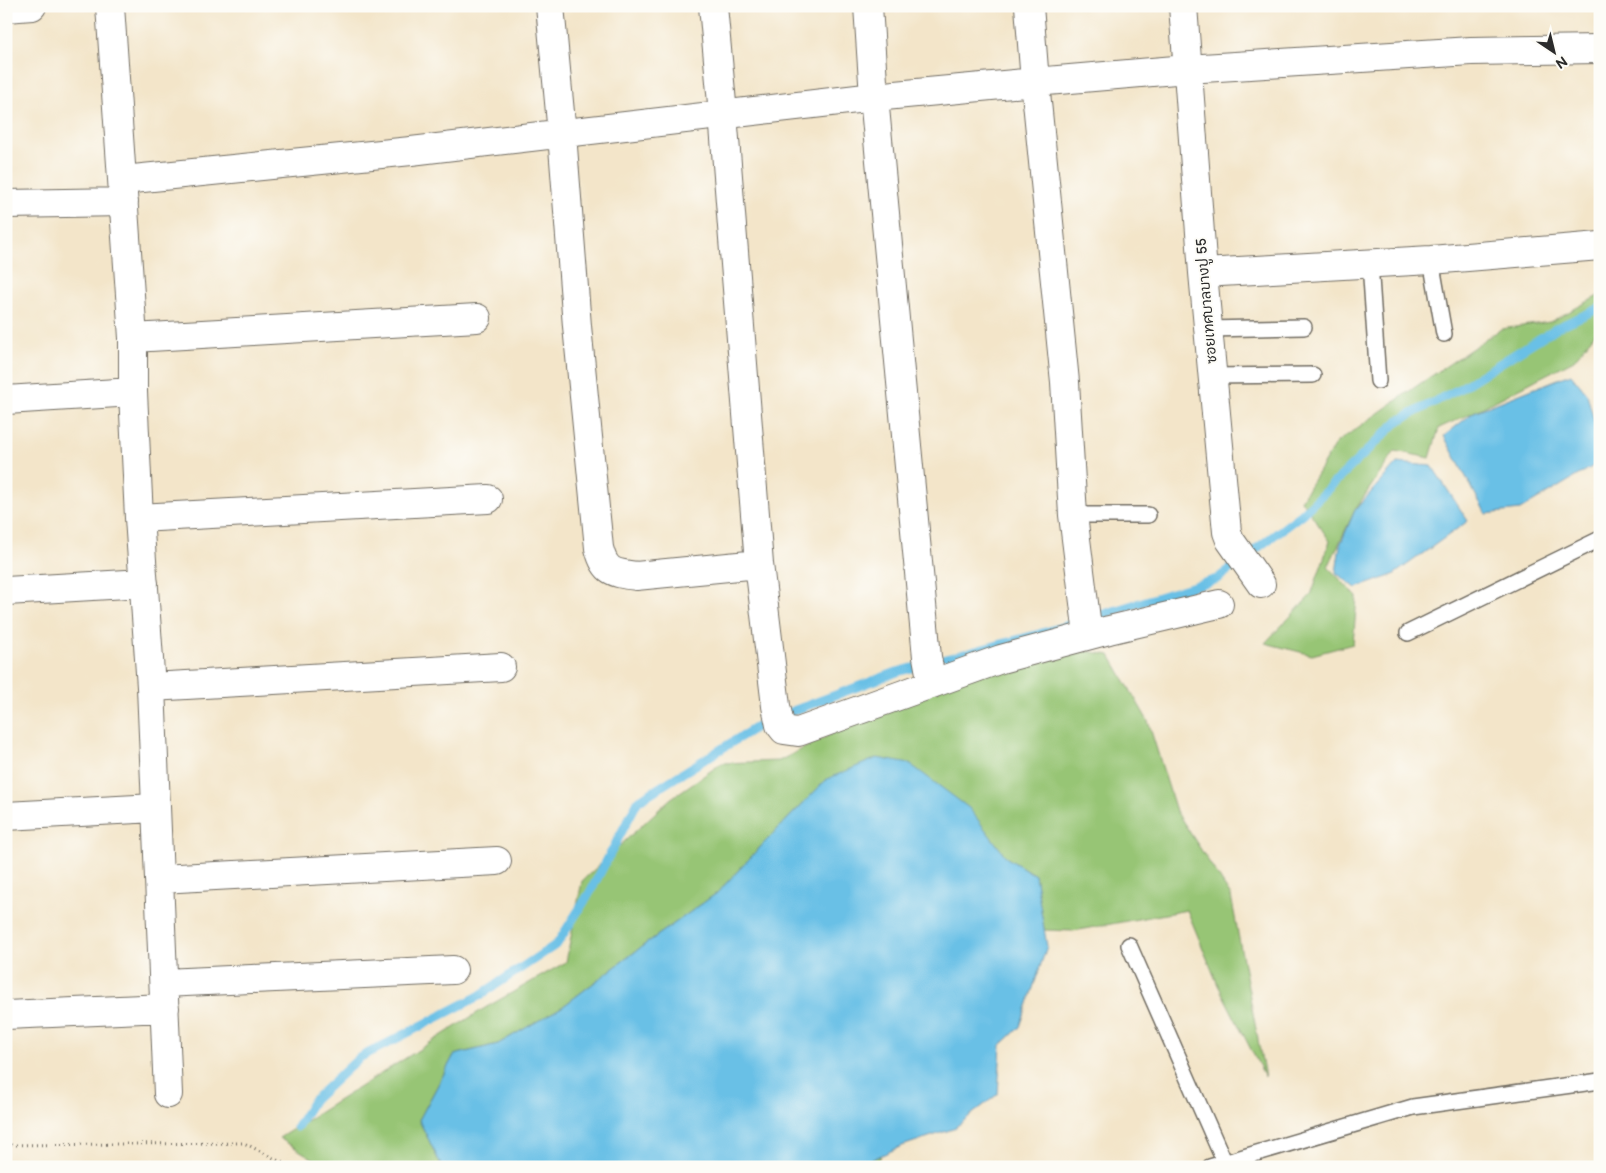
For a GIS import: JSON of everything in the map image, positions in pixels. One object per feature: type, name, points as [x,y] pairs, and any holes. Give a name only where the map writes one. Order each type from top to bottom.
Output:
[{"type":"street","points":[[6,8],[32,6]]},
{"type":"street","points":[[110,6],[133,338],[133,392],[139,518],[151,687],[168,1094]]},
{"type":"street","points":[[550,6],[578,335],[599,548],[602,561],[609,569],[620,574],[636,576],[759,564]]},
{"type":"street","points":[[713,6],[759,564],[778,716],[784,730],[798,732],[930,672],[1001,659],[1086,620],[1219,604]]},
{"type":"street","points":[[868,6],[874,97],[930,672]]},
{"type":"street","points":[[1029,6],[1065,382],[1073,515],[1086,620]]},
{"type":"street","name":"ซอยเทศบาลบางปู 55","points":[[1183,6],[1202,273],[1227,532],[1230,540],[1249,567]]},
{"type":"street","points":[[6,204],[123,191],[723,114],[874,97],[1187,69],[1471,51],[1600,49]]},
{"type":"street","points":[[1202,273],[1431,260],[1600,246]]},
{"type":"street","points":[[133,338],[477,318]]},
{"type":"street","points":[[6,400],[133,392]]},
{"type":"street","points":[[139,518],[488,499]]},
{"type":"street","points":[[6,591],[144,583]]},
{"type":"street","points":[[151,687],[501,667]]},
{"type":"street","points":[[6,816],[155,808]]},
{"type":"street","points":[[160,879],[497,861]]},
{"type":"street","points":[[6,1015],[165,996],[453,970]]},
{"type":"lane","points":[[1431,260],[1444,334]]},
{"type":"lane","points":[[1370,263],[1378,381]]},
{"type":"lane","points":[[1208,329],[1304,327]]},
{"type":"lane","points":[[1213,376],[1312,375]]},
{"type":"lane","points":[[1073,515],[1148,515]]},
{"type":"lane","points":[[1408,633],[1600,539]]},
{"type":"lane","points":[[1129,945],[1217,1164],[1414,1107],[1600,1081]]},
{"type":"path","points":[[6,1145],[244,1143],[291,1167]]},
{"type":"green space","points":[[1600,295],[1600,327],[1574,360],[1439,428],[1430,458],[1395,451],[1355,510],[1328,567],[1357,597],[1353,644],[1312,655],[1265,643],[1311,595],[1330,541],[1301,500],[1336,443],[1501,329],[1550,322]]},
{"type":"green space","points":[[1051,645],[1110,655],[1148,721],[1176,811],[1231,896],[1265,1077],[1218,985],[1187,910],[1073,931],[1044,930],[1035,875],[1007,858],[827,779],[717,893],[562,1007],[498,1044],[454,1055],[419,1120],[442,1167],[327,1167],[279,1138],[485,1008],[566,962],[582,881],[670,799],[722,763],[779,761],[918,689]]},
{"type":"green space","points":[[881,1155],[877,1167],[855,1167]]},
{"type":"water","points":[[1571,374],[1587,394],[1600,444],[1600,462],[1520,510],[1486,514],[1444,436],[1474,412]]},
{"type":"water","points":[[1397,463],[1432,466],[1468,521],[1393,575],[1356,588],[1336,573],[1340,545],[1355,510]]},
{"type":"water","points":[[877,758],[910,764],[969,808],[1007,858],[1035,875],[1047,946],[1020,1027],[1001,1045],[998,1094],[953,1129],[902,1146],[855,1167],[442,1167],[419,1120],[454,1055],[498,1044],[562,1007],[717,893],[827,779]]},
{"type":"waterway","points":[[297,1127],[313,1101],[359,1058],[479,996],[557,944],[589,894],[638,801],[766,721],[897,672],[1039,634],[1217,579],[1302,514],[1398,421],[1459,389],[1558,327],[1600,308]]}]
